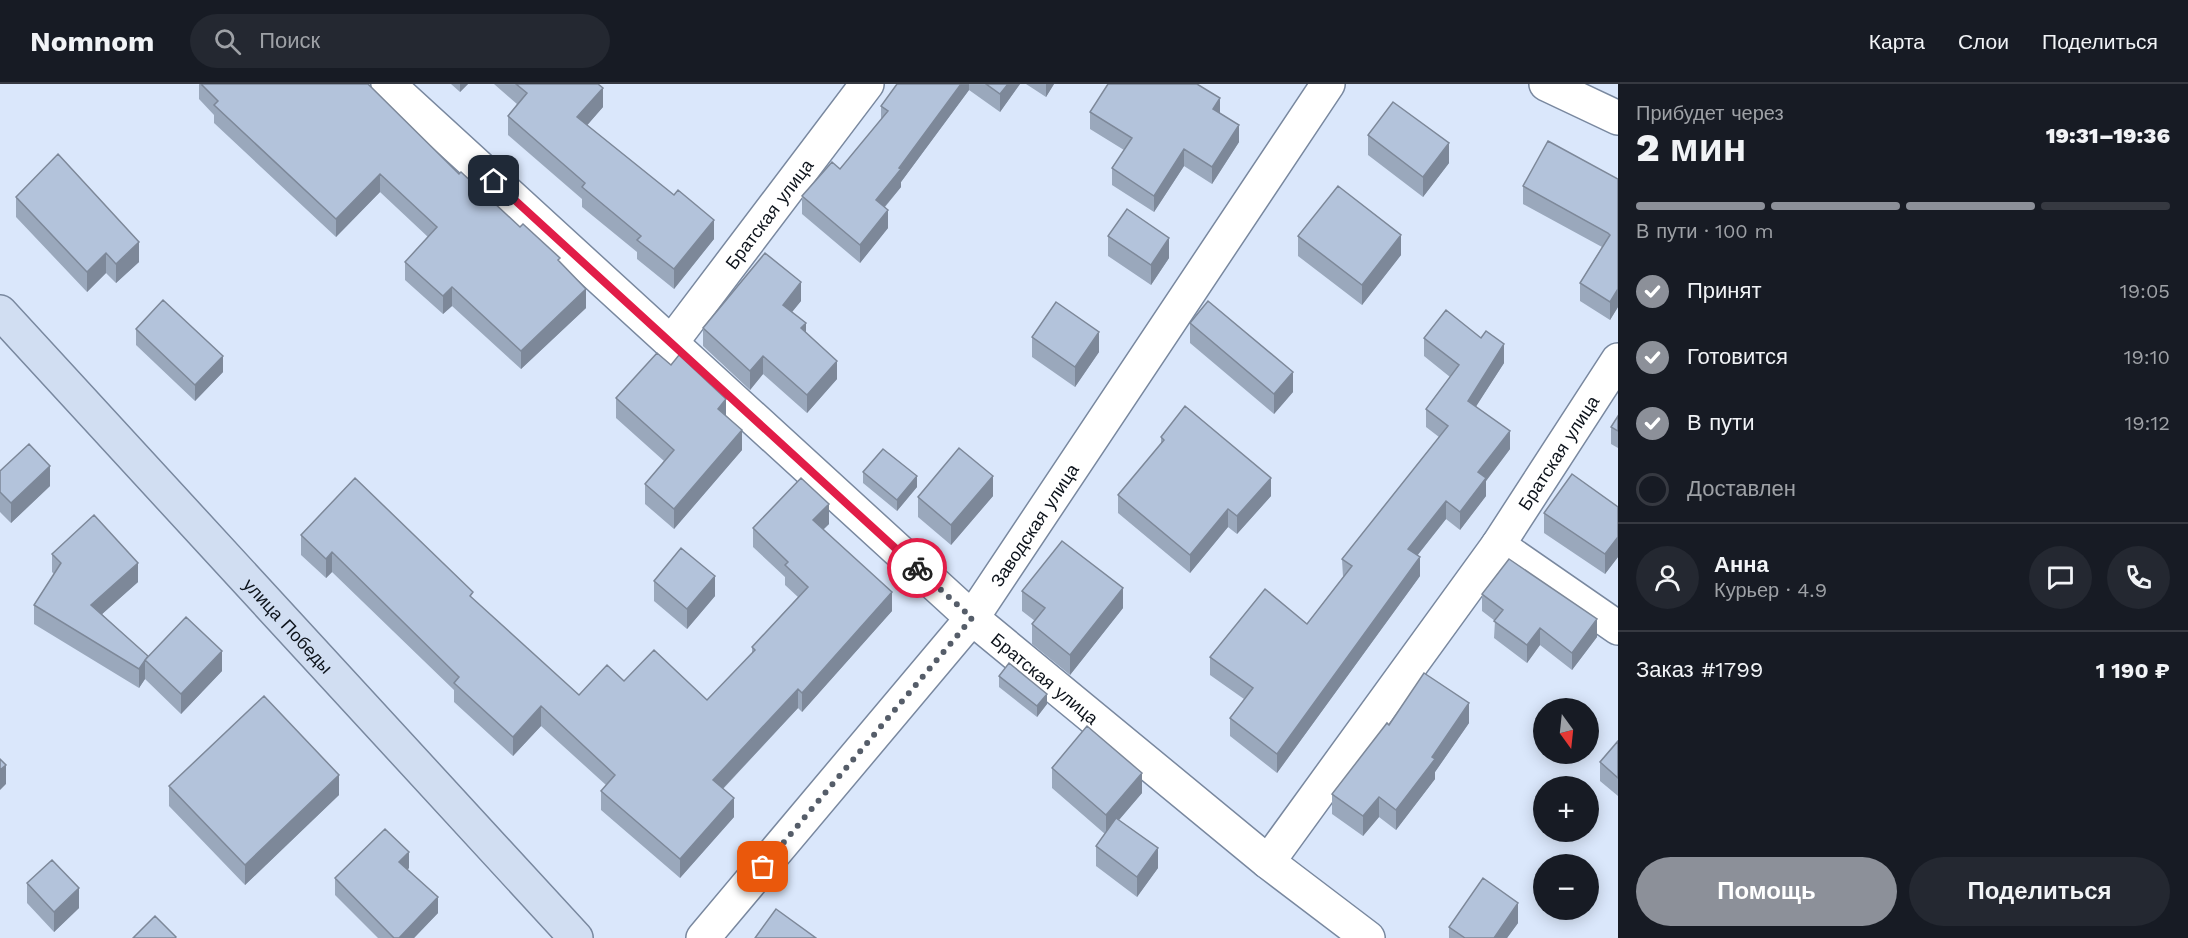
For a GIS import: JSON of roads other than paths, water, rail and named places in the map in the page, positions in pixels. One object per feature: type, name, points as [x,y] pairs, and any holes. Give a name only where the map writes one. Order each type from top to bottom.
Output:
[{"type":"street","name":"Братская улица","points":[[388,84],[972,618],[1268,862],[1368,938]]},
{"type":"street","name":"Братская улица","points":[[671,343],[867,84]]},
{"type":"street","name":"Заводская улица","points":[[703,938],[972,618],[1328,84]]},
{"type":"street","points":[[1546,84],[1618,118]]},
{"type":"street","name":"улица Победы","points":[[0,312],[576,938]]},
{"type":"street","name":"Братская улица","points":[[1268,862],[1498,545],[1618,360]]},
{"type":"street","points":[[1498,545],[1618,628]]}]
